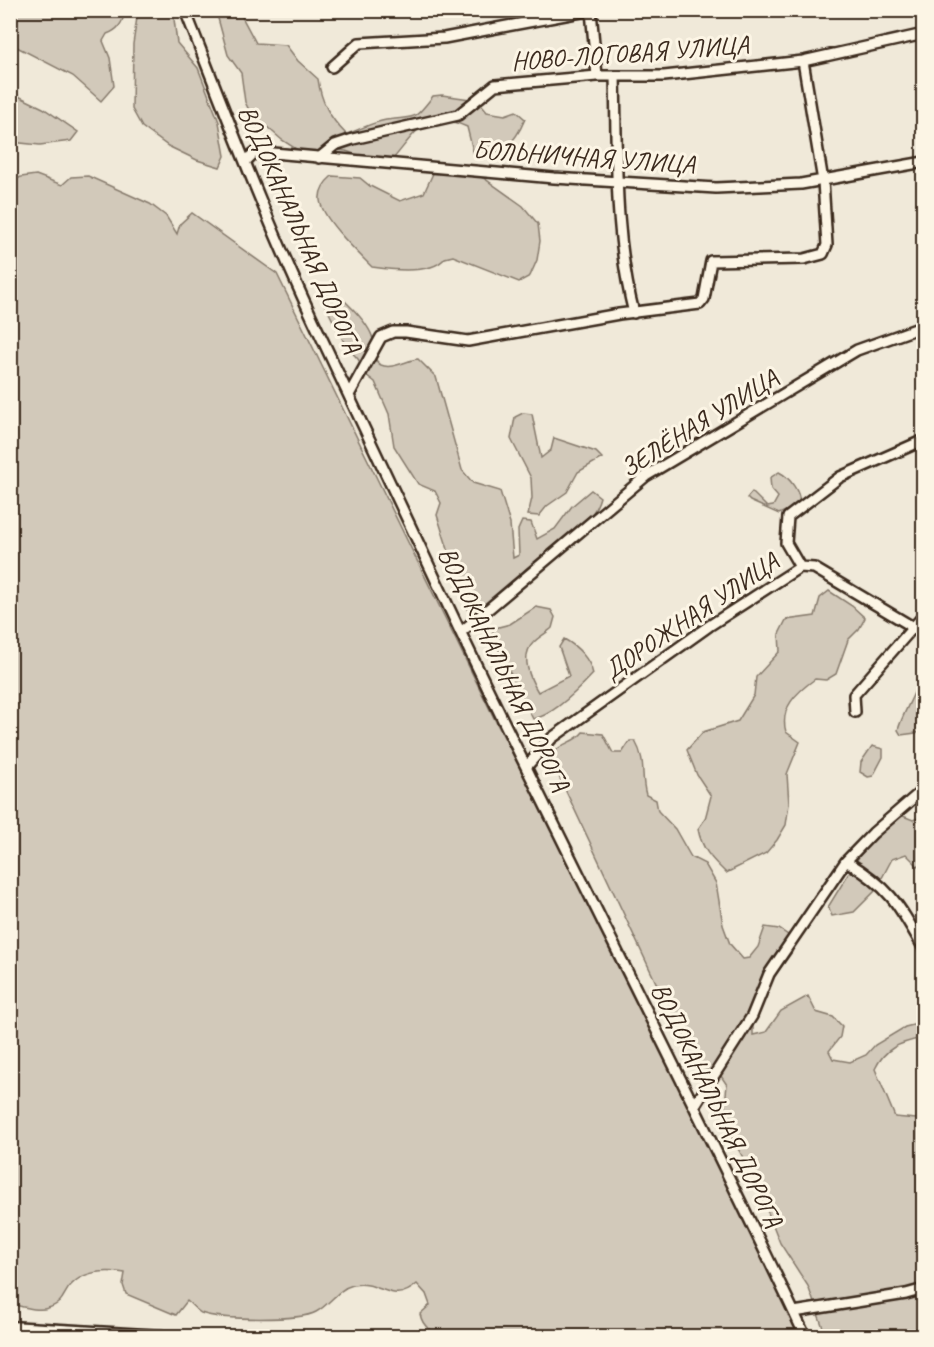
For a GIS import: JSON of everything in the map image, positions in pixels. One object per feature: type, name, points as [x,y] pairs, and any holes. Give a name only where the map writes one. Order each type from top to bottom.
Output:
[{"type":"main road","points":[[10,1328],[162,1336]]},
{"type":"street","name":"ВОДОКАНАЛЬНАЯ ДОРОГА","points":[[185,10],[246,162],[324,343],[350,393],[461,632],[695,1105],[805,1336]]},
{"type":"street","points":[[332,67],[359,43],[444,38],[591,11],[597,76]]},
{"type":"street","name":"НОВО-ЛОГОВАЯ УЛИЦА","points":[[320,158],[335,145],[353,139],[458,115],[495,85],[597,76],[663,76],[803,61],[924,34]]},
{"type":"street","points":[[350,393],[381,338],[386,334],[406,332],[468,341],[700,304],[704,299],[711,261],[804,259],[823,254],[827,245],[823,181],[803,61]]},
{"type":"street","points":[[615,76],[624,277],[633,313]]},
{"type":"street","name":"БОЛЬНИЧНАЯ УЛИЦА","points":[[246,162],[258,152],[618,183],[716,188],[823,181],[924,162]]},
{"type":"street","name":"ЗЕЛЁНАЯ УЛИЦА","points":[[461,632],[645,476],[857,350],[924,326]]},
{"type":"street","points":[[800,567],[786,543],[788,517],[840,477],[924,440]]},
{"type":"street","name":"ДОРОЖНАЯ УЛИЦА","points":[[527,766],[552,738],[709,626],[800,567],[814,568],[913,627],[924,628]]},
{"type":"street","points":[[855,712],[854,695],[924,615]]},
{"type":"street","points":[[695,1105],[752,1016],[769,974],[846,861],[873,832],[924,789]]},
{"type":"street","points":[[846,861],[873,877],[894,898],[924,949]]},
{"type":"street","points":[[794,1312],[924,1289]]},
{"type":"shaded area","points":[[10,11],[125,11],[119,26],[107,34],[103,41],[110,58],[114,86],[101,101],[73,76],[11,44]]},
{"type":"shaded area","points":[[138,11],[173,11],[177,43],[198,68],[219,122],[225,156],[220,167],[197,160],[168,146],[142,127],[132,109],[133,44]]},
{"type":"shaded area","points":[[216,11],[241,11],[256,43],[286,45],[298,61],[318,79],[327,109],[346,134],[381,121],[414,116],[433,96],[442,95],[477,100],[487,112],[505,115],[516,111],[525,119],[512,142],[493,153],[474,155],[467,127],[442,120],[424,125],[393,159],[371,160],[346,151],[326,149],[307,156],[282,140],[250,112],[245,102],[241,73],[228,55]]},
{"type":"shaded area","points":[[10,92],[43,108],[78,132],[71,141],[40,145],[11,142]]},
{"type":"shaded area","points":[[435,169],[464,169],[485,179],[523,206],[538,224],[540,241],[537,260],[530,276],[519,282],[453,256],[431,267],[421,269],[400,270],[372,267],[342,235],[322,208],[320,193],[332,176],[360,178],[370,186],[400,201],[424,193]]},
{"type":"shaded area","points":[[36,175],[62,185],[71,177],[88,176],[150,204],[166,216],[177,234],[180,224],[192,213],[277,274],[494,718],[625,971],[799,1336],[447,1336],[433,1331],[421,1319],[420,1314],[430,1305],[426,1294],[417,1284],[400,1293],[392,1293],[362,1284],[353,1285],[342,1290],[321,1309],[307,1315],[242,1318],[201,1313],[187,1301],[176,1315],[126,1294],[123,1285],[125,1273],[103,1272],[89,1274],[76,1280],[54,1306],[35,1309],[11,1304],[11,182],[21,177]]},
{"type":"shaded area","points":[[326,288],[346,303],[366,325],[373,339],[378,363],[395,366],[418,359],[436,377],[462,470],[473,483],[500,491],[510,524],[513,558],[519,555],[518,530],[522,521],[531,522],[537,539],[555,529],[572,506],[591,490],[600,497],[595,509],[580,528],[528,567],[509,588],[475,612],[467,609],[437,515],[441,503],[435,491],[418,484],[394,446],[389,414],[375,382],[366,375],[358,359],[346,346],[323,301]]},
{"type":"shaded area","points":[[523,413],[532,414],[541,458],[551,450],[554,438],[596,452],[602,458],[578,472],[567,492],[547,506],[539,516],[528,515],[532,498],[531,478],[511,439],[515,417]]},
{"type":"shaded area","points":[[779,472],[794,486],[799,495],[799,505],[779,514],[747,498],[752,492],[767,507],[773,506],[778,497],[771,489],[770,478]]},
{"type":"shaded area","points":[[829,591],[852,606],[865,618],[859,629],[848,640],[836,674],[826,680],[815,679],[796,695],[787,708],[784,723],[786,732],[800,742],[787,774],[789,804],[786,825],[766,853],[726,873],[708,854],[702,843],[698,829],[705,819],[711,796],[697,775],[687,750],[703,732],[738,721],[754,695],[756,677],[780,651],[779,634],[786,620],[815,616],[820,598]]},
{"type":"shaded area","points":[[536,607],[551,610],[555,617],[552,628],[533,643],[527,654],[529,674],[538,692],[569,676],[559,647],[564,639],[582,654],[593,674],[549,713],[533,719],[491,635],[495,628],[510,624]]},
{"type":"shaded area","points":[[923,681],[923,732],[901,735],[898,730],[902,718],[918,683]]},
{"type":"shaded area","points":[[583,732],[603,734],[613,753],[622,753],[630,741],[635,741],[641,755],[646,795],[656,800],[658,811],[675,829],[691,857],[705,864],[716,883],[723,925],[730,944],[743,959],[749,958],[758,947],[765,927],[779,929],[791,937],[792,952],[763,992],[760,1010],[753,1019],[753,1035],[766,1032],[781,1011],[808,996],[816,1012],[833,1017],[842,1026],[840,1037],[829,1051],[833,1059],[850,1062],[866,1055],[875,1045],[905,1027],[921,1023],[922,1038],[906,1042],[888,1051],[875,1069],[895,1117],[916,1119],[923,1110],[923,1336],[826,1336],[808,1286],[780,1243],[754,1177],[728,1131],[724,1113],[727,1085],[721,1076],[700,1066],[693,1040],[680,1033],[670,1009],[669,998],[660,991],[556,770],[554,753]]},
{"type":"shaded area","points":[[872,746],[883,749],[883,757],[873,776],[868,777],[860,772],[861,762]]},
{"type":"shaded area","points":[[903,816],[913,820],[923,816],[923,871],[906,854],[892,859],[875,891],[854,912],[832,916],[828,907],[860,855],[891,817]]}]
